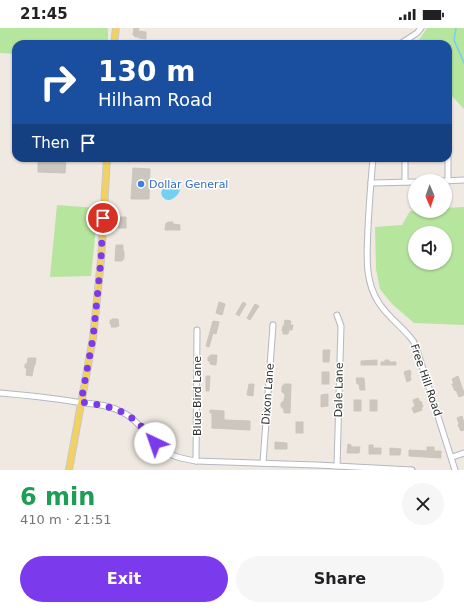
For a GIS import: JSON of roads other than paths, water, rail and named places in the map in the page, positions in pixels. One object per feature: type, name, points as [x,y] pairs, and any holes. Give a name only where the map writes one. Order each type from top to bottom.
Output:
[{"type":"main road","points":[[114,40],[116,28]]},
{"type":"main road","points":[[69,470],[93,338],[101,260],[107,162]]},
{"type":"street","points":[[406,40],[417,33],[421,28]]},
{"type":"street","name":"Free Hill Road","points":[[373,162],[367,263],[372,287],[378,303],[411,338],[416,347],[455,470]]},
{"type":"street","points":[[371,182],[405,182],[405,162]]},
{"type":"street","points":[[447,174],[448,162]]},
{"type":"street","points":[[452,181],[464,180]]},
{"type":"street","name":"Dale Lane","points":[[337,466],[341,326],[338,315]]},
{"type":"street","name":"Dixon Lane","points":[[262,463],[273,325]]},
{"type":"street","name":"Blue Bird Lane","points":[[196,461],[197,330]]},
{"type":"street","points":[[0,393],[38,396],[105,405],[123,412],[138,423],[162,449],[177,458],[196,461],[412,470]]},
{"type":"street","points":[[452,457],[464,453]]},
{"type":"water","points":[[173,180],[178,183],[180,190],[175,197],[168,200],[165,199],[161,194],[163,188]]},
{"type":"waterway","points":[[456,28],[454,40],[464,63]]},
{"type":"place","name":"Dollar General","points":[[141,184]]}]
